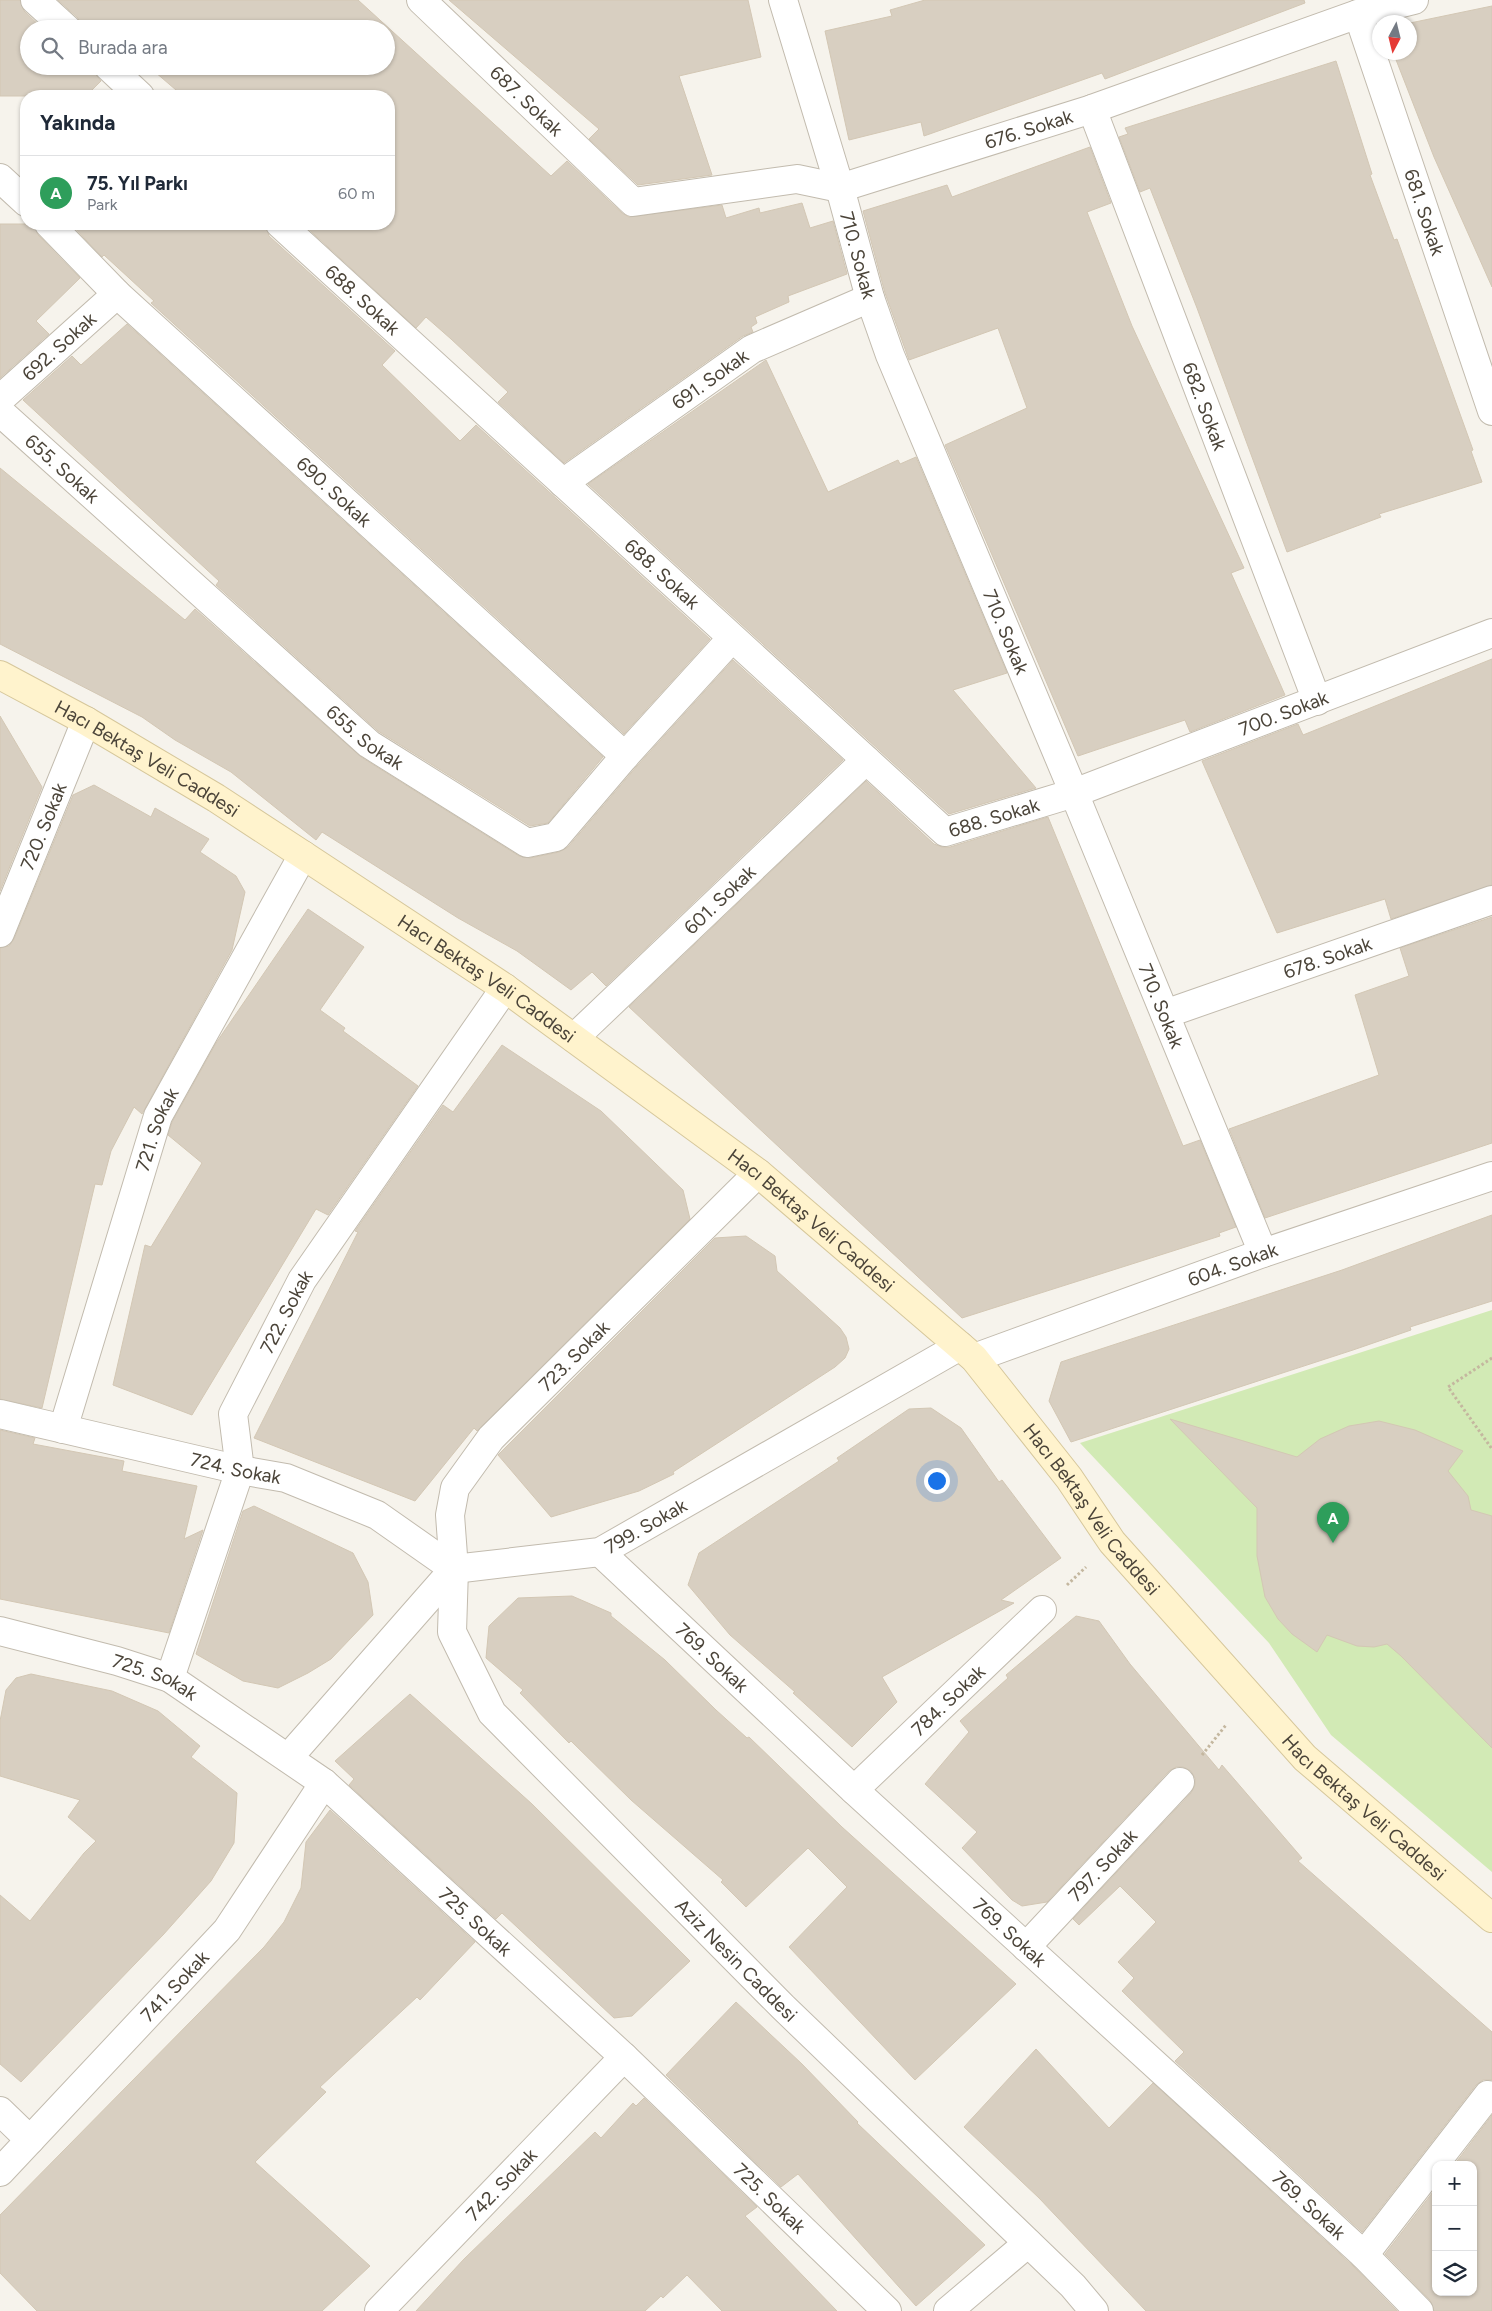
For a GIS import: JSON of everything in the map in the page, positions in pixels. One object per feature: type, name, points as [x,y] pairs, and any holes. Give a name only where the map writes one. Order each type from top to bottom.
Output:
[{"type":"main road","name":"Hacı Bektaş Veli Caddesi","points":[[0,675],[86,721],[216,798],[303,855],[505,988],[758,1173],[967,1352],[1069,1478],[1112,1542],[1305,1758],[1492,1918]]},
{"type":"street","points":[[35,0],[56,20]]},
{"type":"street","name":"687. Sokak","points":[[421,0],[634,202]]},
{"type":"street","name":"710. Sokak","points":[[783,0],[840,188],[870,298],[890,355],[1074,793],[1263,1253]]},
{"type":"street","name":"676. Sokak","points":[[634,202],[797,179],[840,188],[1092,109],[1358,14],[1414,0]]},
{"type":"street","name":"681. Sokak","points":[[1358,14],[1492,410]]},
{"type":"street","points":[[118,75],[134,90]]},
{"type":"street","name":"682. Sokak","points":[[1092,109],[1318,701]]},
{"type":"street","points":[[0,178],[20,196]]},
{"type":"street","name":"690. Sokak","points":[[54,230],[117,294],[625,756]]},
{"type":"street","name":"688. Sokak","points":[[287,230],[945,832],[1074,793]]},
{"type":"street","name":"692. Sokak","points":[[0,398],[117,294]]},
{"type":"street","name":"691. Sokak","points":[[563,483],[752,350],[870,298]]},
{"type":"street","name":"655. Sokak","points":[[0,412],[369,744],[527,842],[556,837],[625,756],[732,638]]},
{"type":"street","name":"700. Sokak","points":[[1074,793],[1492,633]]},
{"type":"street","name":"720. Sokak","points":[[0,933],[86,721]]},
{"type":"street","name":"601. Sokak","points":[[574,1038],[866,760]]},
{"type":"street","name":"721. Sokak","points":[[63,1429],[158,1116],[303,855]]},
{"type":"street","name":"678. Sokak","points":[[1165,1014],[1492,900]]},
{"type":"street","name":"722. Sokak","points":[[170,1678],[240,1470],[233,1414],[302,1280],[505,988]]},
{"type":"street","name":"723. Sokak","points":[[454,1570],[450,1515],[455,1488],[491,1438],[758,1173]]},
{"type":"street","name":"604. Sokak","points":[[967,1352],[1492,1176]]},
{"type":"street","name":"799. Sokak","points":[[454,1570],[600,1552],[967,1352]]},
{"type":"street","name":"724. Sokak","points":[[0,1414],[240,1470],[286,1478],[377,1515],[454,1570]]},
{"type":"street","name":"769. Sokak","points":[[600,1552],[854,1790],[1364,2255],[1420,2311]]},
{"type":"street","points":[[288,1758],[454,1570]]},
{"type":"street","name":"Aziz Nesin Caddesi","points":[[454,1570],[452,1632],[492,1713],[783,2007],[1073,2286],[1094,2311]]},
{"type":"street","name":"784. Sokak","points":[[854,1790],[1042,1610]]},
{"type":"street","name":"725. Sokak","points":[[0,1633],[117,1661],[170,1678],[324,1782],[624,2057],[887,2311]]},
{"type":"street","name":"741. Sokak","points":[[0,2172],[227,1930],[324,1782]]},
{"type":"street","name":"797. Sokak","points":[[1026,1947],[1180,1782]]},
{"type":"street","name":"742. Sokak","points":[[379,2311],[624,2057]]},
{"type":"street","points":[[1364,2255],[1488,2095]]},
{"type":"street","points":[[0,2111],[30,2140]]},
{"type":"street","points":[[948,2311],[1028,2243]]},
{"type":"path","points":[[1492,1358],[1448,1387],[1492,1449]]},
{"type":"path","points":[[1042,1610],[1112,1542]]},
{"type":"path","points":[[1180,1782],[1250,1695]]},
{"type":"green space","points":[[1492,1310],[1492,1872],[1331,1735],[1269,1643],[1080,1443]]},
{"type":"building","points":[[0,0],[20,0],[24,11],[34,20],[20,20],[20,75],[96,75],[101,81],[92,90],[20,90],[20,96],[0,96]]},
{"type":"building","points":[[58,0],[358,0],[380,20],[79,20]]},
{"type":"building","points":[[449,0],[748,0],[761,57],[679,76],[712,175],[638,185],[589,139],[599,129]]},
{"type":"building","points":[[925,0],[1304,0],[1305,3],[1105,79],[1102,73],[924,136],[921,122],[849,140],[825,31],[892,16],[890,10]]},
{"type":"building","points":[[1492,6],[1492,287],[1434,157],[1396,60],[1417,60],[1417,22]]},
{"type":"building","points":[[395,34],[551,176],[567,161],[622,213],[629,217],[722,205],[726,218],[759,208],[760,213],[802,203],[810,228],[833,221],[847,274],[788,296],[789,302],[755,317],[757,323],[751,327],[753,332],[743,336],[564,463],[498,402],[508,392],[451,339],[426,317],[416,328],[310,230],[395,230],[395,90],[176,90],[158,75],[395,75]]},
{"type":"building","points":[[1336,61],[1372,174],[1370,175],[1394,240],[1397,239],[1473,450],[1471,451],[1482,482],[1379,514],[1381,517],[1287,552],[1197,308],[1150,188],[1140,192],[1119,137],[1128,134],[1125,128]]},
{"type":"building","points":[[1090,147],[1111,203],[1087,212],[1132,326],[1244,568],[1231,573],[1285,695],[1190,732],[1185,720],[1078,756],[945,445],[1027,408],[998,328],[909,360],[885,293],[863,211],[947,185],[952,197]]},
{"type":"building","points":[[0,224],[20,224],[20,230],[36,230],[38,235],[80,278],[36,321],[49,334],[0,378]]},
{"type":"building","points":[[77,230],[267,230],[269,236],[395,351],[382,365],[460,441],[476,425],[710,639],[624,734],[151,303],[154,301],[104,255],[102,257]]},
{"type":"building","points":[[127,324],[603,757],[548,823],[530,826],[378,731],[216,585],[219,581],[23,400],[72,356],[81,365]]},
{"type":"building","points":[[766,360],[828,492],[898,460],[900,464],[916,457],[1007,673],[953,690],[1036,788],[949,814],[588,484]]},
{"type":"building","points":[[0,468],[185,620],[195,609],[361,757],[519,856],[530,858],[559,852],[568,847],[637,766],[733,660],[843,760],[606,986],[592,972],[571,990],[517,951],[458,918],[322,832],[316,840],[231,772],[175,740],[142,717],[0,644]]},
{"type":"building","points":[[1492,659],[1492,885],[1391,919],[1385,899],[1277,933],[1202,761],[1298,724],[1303,735]]},
{"type":"building","points":[[0,716],[42,787],[0,891]]},
{"type":"building","points":[[866,781],[934,844],[942,847],[950,847],[1048,817],[1183,1146],[1200,1140],[1236,1227],[1219,1233],[1220,1236],[962,1318],[629,1007]]},
{"type":"building","points":[[94,785],[151,817],[155,808],[209,839],[200,852],[236,876],[245,892],[232,950],[142,1114],[134,1107],[111,1151],[102,1185],[95,1184],[42,1408],[0,1399],[0,948],[9,946],[14,939],[73,795]]},
{"type":"building","points":[[308,909],[364,947],[320,1010],[345,1028],[343,1031],[418,1086],[328,1215],[316,1209],[192,1415],[113,1385],[145,1245],[151,1247],[202,1163],[168,1135],[172,1122],[216,1043]]},
{"type":"building","points":[[1492,917],[1492,1143],[1265,1218],[1229,1129],[1379,1075],[1355,995],[1409,976],[1400,948]]},
{"type":"building","points":[[502,1045],[601,1111],[683,1190],[690,1219],[477,1431],[474,1428],[415,1501],[254,1438],[358,1232],[355,1231],[443,1105],[453,1112]]},
{"type":"building","points":[[1492,1215],[1492,1301],[1410,1327],[1411,1330],[1353,1350],[1071,1442],[1049,1401],[1061,1362],[1342,1270]]},
{"type":"building","points":[[746,1236],[775,1256],[777,1271],[840,1328],[846,1337],[849,1349],[845,1358],[835,1367],[673,1472],[674,1474],[639,1491],[551,1517],[498,1455],[715,1238]]},
{"type":"building","points":[[931,1408],[961,1428],[999,1482],[1002,1480],[1061,1558],[1001,1600],[1014,1603],[882,1677],[897,1702],[852,1747],[793,1693],[795,1692],[730,1635],[688,1585],[699,1553],[839,1461],[837,1458],[909,1409]]},
{"type":"building","points":[[1170,1419],[1297,1457],[1320,1439],[1349,1426],[1379,1421],[1415,1430],[1463,1451],[1448,1471],[1468,1496],[1471,1510],[1492,1516],[1492,1748],[1387,1644],[1374,1647],[1357,1646],[1327,1635],[1317,1652],[1292,1634],[1278,1619],[1265,1597],[1257,1556],[1257,1508]]},
{"type":"building","points":[[0,1430],[35,1438],[33,1444],[124,1461],[122,1471],[197,1486],[184,1539],[203,1530],[169,1633],[0,1599]]},
{"type":"building","points":[[254,1506],[353,1553],[368,1582],[373,1615],[331,1659],[278,1688],[243,1681],[196,1654],[243,1511]]},
{"type":"building","points":[[572,1596],[611,1613],[611,1616],[665,1660],[716,1710],[747,1738],[749,1737],[842,1827],[1016,1984],[915,2080],[789,1947],[847,1887],[808,1848],[746,1907],[721,1882],[723,1880],[631,1800],[571,1741],[569,1743],[520,1693],[523,1690],[486,1658],[489,1626],[518,1598]]},
{"type":"building","points":[[1076,1616],[1099,1621],[1130,1664],[1219,1770],[1222,1765],[1302,1858],[1298,1861],[1492,2032],[1492,2080],[1483,2080],[1476,2085],[1362,2232],[1175,2061],[1184,2052],[1122,1991],[1134,1978],[1118,1962],[1156,1922],[1120,1886],[1079,1925],[1073,1919],[1191,1793],[1195,1785],[1195,1778],[1191,1771],[1183,1767],[1176,1767],[1169,1771],[1047,1902],[1022,1906],[1012,1900],[962,1848],[977,1832],[925,1784],[969,1732],[960,1721],[1008,1678],[1006,1675]]},
{"type":"building","points":[[31,1674],[112,1691],[158,1711],[200,1746],[191,1757],[237,1793],[234,1843],[211,1881],[163,1935],[21,2082],[0,2064],[0,1895],[30,1921],[84,1853],[96,1841],[68,1817],[80,1800],[0,1776],[0,1721],[6,1690],[16,1678]]},
{"type":"building","points":[[410,1694],[532,1804],[690,1961],[632,2016],[614,2018],[502,1913],[496,1919],[349,1785],[354,1779],[335,1761]]},
{"type":"building","points":[[330,1810],[475,1942],[420,2000],[417,1997],[320,2087],[326,2092],[255,2162],[370,2266],[322,2311],[37,2311],[0,2273],[0,2215],[264,1947],[284,1922],[301,1888],[306,1842]]},
{"type":"building","points":[[736,2002],[802,2064],[857,2123],[985,2245],[916,2306],[798,2174],[781,2187],[666,2075]]},
{"type":"building","points":[[1036,2049],[1109,2128],[1153,2083],[1353,2266],[1397,2311],[1146,2311],[1039,2198],[964,2127]]},
{"type":"building","points":[[644,2098],[757,2207],[745,2216],[837,2311],[722,2311],[687,2275],[663,2298],[661,2296],[645,2311],[416,2311],[464,2259],[595,2132],[601,2138],[633,2103],[636,2106]]},
{"type":"building","points":[[1492,2115],[1492,2311],[1434,2311],[1430,2300],[1385,2254],[1432,2193],[1432,2296],[1477,2296],[1477,2161],[1457,2161]]},
{"type":"place","name":"75. Yıl Parkı","points":[[1333,1543]]}]
